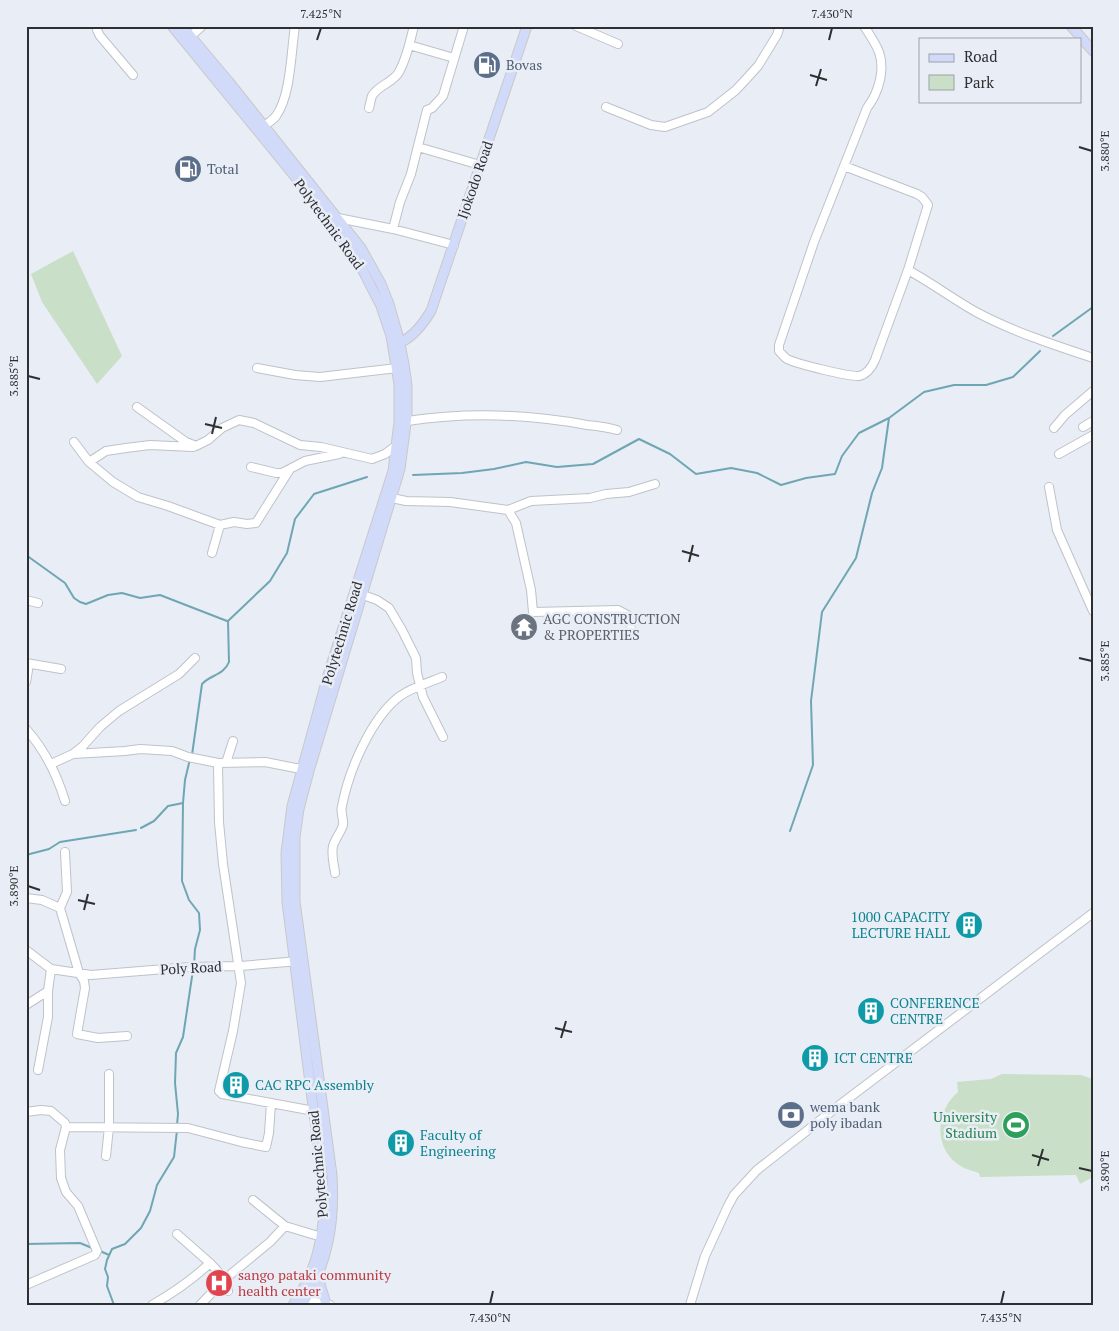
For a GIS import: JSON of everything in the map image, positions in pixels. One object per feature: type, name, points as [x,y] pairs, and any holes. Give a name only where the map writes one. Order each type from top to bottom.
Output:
[{"type":"main road","name":"Polytechnic Road","points":[[172,26],[340,234],[371,284],[395,339],[400,398],[393,471],[328,675],[305,770]]},
{"type":"main road","name":"Polytechnic Road","points":[[182,26],[361,248],[377,276],[389,304],[395,339],[407,385],[407,421],[400,469],[363,595],[292,806],[286,854],[287,902],[299,961],[332,1188],[326,1238],[318,1277],[298,1303]]},
{"type":"main road","name":"Ijokodo Road","points":[[395,339],[416,330],[422,325],[431,311],[527,26]]},
{"type":"main road","points":[[1072,26],[1093,50]]},
{"type":"main road","name":"Polytechnic Road","points":[[298,1303],[326,1238],[314,1111],[315,1081]]},
{"type":"main road","points":[[318,1277],[328,1304]]},
{"type":"street","points":[[98,26],[100,36],[133,75]]},
{"type":"street","points":[[190,36],[202,26]]},
{"type":"street","points":[[264,126],[275,117],[284,97],[295,26]]},
{"type":"street","points":[[369,108],[372,96],[376,91],[399,72],[414,26]]},
{"type":"street","points":[[393,229],[418,147],[427,110],[432,108],[443,96],[464,26]]},
{"type":"street","points":[[576,26],[618,44]]},
{"type":"street","points":[[606,107],[651,125],[666,127],[708,112],[736,90],[758,66],[777,35],[780,26]]},
{"type":"street","points":[[844,166],[917,194],[928,205],[908,270],[875,360],[871,369],[866,374],[858,376],[788,359],[779,351],[779,345],[814,242],[844,166],[867,108],[875,98],[883,72],[881,55],[864,26]]},
{"type":"street","points":[[409,45],[454,58]]},
{"type":"street","points":[[418,147],[480,165]]},
{"type":"street","points":[[338,218],[393,229],[454,245]]},
{"type":"street","points":[[908,270],[978,313],[1044,342],[1093,358]]},
{"type":"street","points":[[257,368],[295,375],[320,377],[397,368]]},
{"type":"street","points":[[1054,428],[1065,415],[1093,391]]},
{"type":"street","points":[[137,407],[186,442],[196,446]]},
{"type":"street","points":[[407,421],[432,417],[484,415],[556,419],[617,430]]},
{"type":"street","points":[[89,462],[106,451],[126,448],[150,445],[196,446],[208,440],[222,428],[239,420],[258,425],[300,445],[321,447],[372,459],[385,454],[397,445]]},
{"type":"street","points":[[1083,427],[1093,421]]},
{"type":"street","points":[[1059,454],[1093,435]]},
{"type":"street","points":[[74,442],[89,462],[113,482],[138,497],[220,525],[234,522],[256,523],[290,470]]},
{"type":"street","points":[[251,467],[282,473],[305,462],[343,453]]},
{"type":"street","points":[[392,498],[406,502],[450,502],[508,510],[531,501],[590,498],[606,494],[629,492],[654,484]]},
{"type":"street","points":[[1049,487],[1057,530],[1093,611]]},
{"type":"street","points":[[508,510],[516,523],[531,590],[533,612],[618,610],[629,616],[631,629]]},
{"type":"street","points":[[212,553],[220,525]]},
{"type":"street","points":[[363,595],[377,600],[389,608],[416,658],[423,697],[443,737]]},
{"type":"street","points":[[26,600],[38,603]]},
{"type":"street","points":[[51,764],[73,754],[100,727],[119,712],[179,674],[195,658]]},
{"type":"street","points":[[26,682],[28,670],[26,664],[62,669]]},
{"type":"street","points":[[335,872],[333,846],[343,824],[341,808],[352,772],[362,748],[384,710],[401,695],[442,677]]},
{"type":"street","points":[[26,729],[40,746],[51,764],[65,801]]},
{"type":"street","points":[[233,741],[222,763],[219,822],[223,864],[240,966],[241,983],[219,1093],[314,1111]]},
{"type":"street","points":[[73,754],[140,749],[172,751],[192,758],[222,763],[266,762],[305,770]]},
{"type":"street","points":[[65,852],[67,892],[60,908],[85,988],[77,1034],[98,1038],[127,1036]]},
{"type":"street","points":[[26,898],[42,900],[60,908]]},
{"type":"street","points":[[690,1305],[705,1256],[728,1206],[734,1195],[757,1170],[836,1107],[1093,913]]},
{"type":"street","points":[[26,950],[51,969],[48,991],[48,1017],[38,1070]]},
{"type":"street","name":"Poly Road","points":[[51,969],[98,974],[299,961]]},
{"type":"street","points":[[26,1005],[48,991]]},
{"type":"street","points":[[106,1156],[109,1127],[109,1074]]},
{"type":"street","points":[[66,1127],[188,1128],[266,1147],[271,1103]]},
{"type":"street","points":[[26,1112],[51,1111],[60,1117],[66,1127],[60,1150],[61,1178],[66,1192],[78,1206],[96,1253],[26,1285]]},
{"type":"street","points":[[253,1200],[285,1226],[326,1238]]},
{"type":"street","points":[[200,1305],[225,1279],[270,1242],[285,1226]]},
{"type":"street","points":[[177,1234],[225,1279],[228,1291]]},
{"type":"street","points":[[152,1305],[180,1289],[195,1278],[210,1263]]},
{"type":"street","points":[[298,1303],[328,1304]]},
{"type":"green space","points":[[73,251],[122,356],[97,384],[42,302],[31,274]]},
{"type":"green space","name":"University Stadium","points":[[1002,1074],[1081,1075],[1093,1079],[1093,1177],[1080,1184],[1076,1175],[980,1177],[979,1173],[964,1168],[954,1161],[942,1142],[940,1132],[944,1110],[958,1092],[957,1082],[991,1079]]},
{"type":"waterway","points":[[1053,336],[1093,307]]},
{"type":"waterway","points":[[413,475],[462,473],[526,462],[557,467],[593,464],[639,439],[670,454],[696,474],[731,468],[757,473],[781,485],[806,478],[835,474],[842,456],[859,433],[889,418],[924,392],[954,385],[986,385],[1013,377],[1040,351]]},
{"type":"waterway","points":[[790,831],[813,765],[811,701],[822,612],[856,558],[872,493],[882,468],[889,418]]},
{"type":"waterway","points":[[192,755],[202,684],[224,670],[229,662],[228,621],[270,581],[287,553],[295,519],[314,494],[367,477]]},
{"type":"waterway","points":[[26,555],[65,583],[74,598],[86,604],[108,595],[122,593],[140,598],[160,595],[227,621]]},
{"type":"waterway","points":[[190,759],[185,780],[183,803],[182,881],[189,900],[199,913],[200,930],[195,949],[194,966]]},
{"type":"waterway","points":[[141,828],[154,821],[168,806],[183,803]]},
{"type":"waterway","points":[[26,855],[49,849],[60,842],[136,830]]},
{"type":"waterway","points":[[177,1125],[176,1053],[183,1037],[193,970]]},
{"type":"waterway","points":[[114,1305],[107,1286],[108,1277],[105,1269],[107,1260],[112,1249],[125,1244],[141,1228],[150,1211],[157,1185],[174,1157],[177,1130]]},
{"type":"waterway","points":[[26,1244],[80,1243],[92,1248]]},
{"type":"waterway","points":[[100,1251],[109,1255]]},
{"type":"place","name":"Bovas","points":[[487,65]]},
{"type":"place","name":"Total","points":[[188,169]]},
{"type":"place","name":"AGC CONSTRUCTION & PROPERTIES","points":[[524,627]]},
{"type":"place","name":"1000 CAPACITY LECTURE HALL","points":[[969,925]]},
{"type":"place","name":"CONFERENCE CENTRE","points":[[871,1011]]},
{"type":"place","name":"ICT CENTRE","points":[[815,1058]]},
{"type":"place","name":"CAC RPC Assembly","points":[[236,1085]]},
{"type":"place","name":"wema bank poly ibadan","points":[[791,1115]]},
{"type":"place","name":"University Stadium","points":[[1016,1125]]},
{"type":"place","name":"Faculty of Engineering","points":[[401,1143]]},
{"type":"place","name":"sango pataki community health center","points":[[219,1283]]}]
